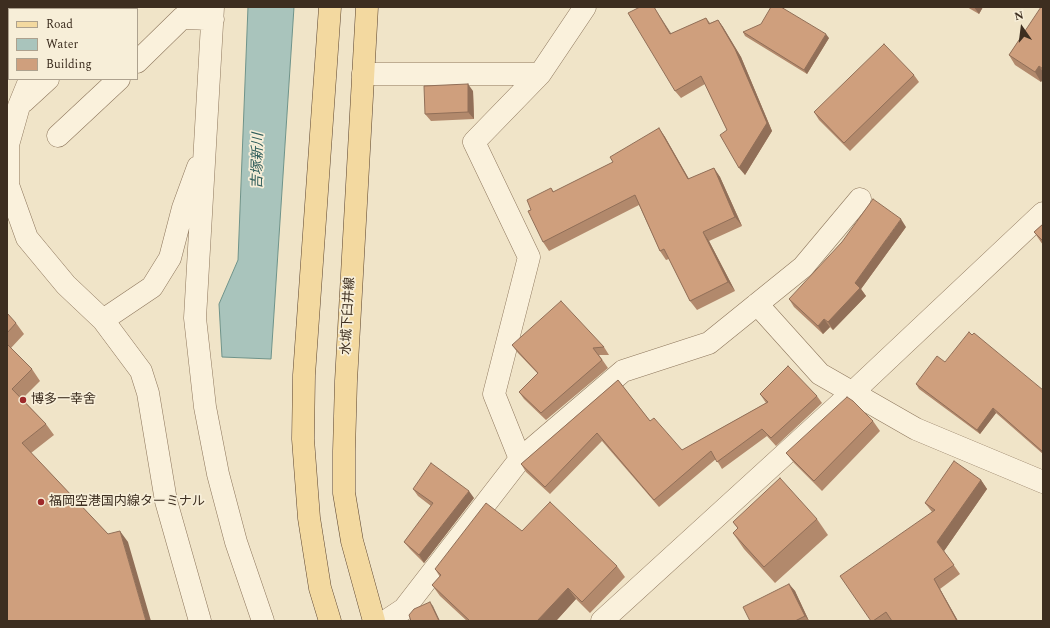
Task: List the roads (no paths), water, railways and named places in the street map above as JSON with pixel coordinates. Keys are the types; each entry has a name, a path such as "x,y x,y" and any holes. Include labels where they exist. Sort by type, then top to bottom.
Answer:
{"main road":[{"path":"330,7 304,375 303,439 309,518 320,588 330,621"},
{"name":"水城下臼井線","path":"367,7 346,381 344,493 352,541 374,621"}],"street":[{"path":"520,459 494,394 529,257 474,142 540,74 585,7"},
{"path":"138,61 182,18 213,13 195,318 205,407 218,474 236,542 263,621"},
{"path":"363,74 540,74"},
{"path":"30,80 19,106 8,145 8,185 26,238 66,285 103,320 141,371 148,393 166,501 200,621"},
{"path":"19,106 47,80"},
{"path":"58,136 118,80"},
{"path":"103,320 152,287 170,258 183,208 206,143"},
{"path":"386,621 404,609 520,459 623,370 709,343 803,267 860,199"},
{"path":"602,621 853,392 1043,213"},
{"path":"757,304 820,374 916,429 1043,482"}],"water":[{"name":"吉塚新川","path":"248,7 294,7 271,359 222,357 219,304 238,260"}],"place":[{"name":"博多一幸舍","path":"23,400"},
{"name":"福岡空港国内線ターミナル","path":"41,502"}]}
